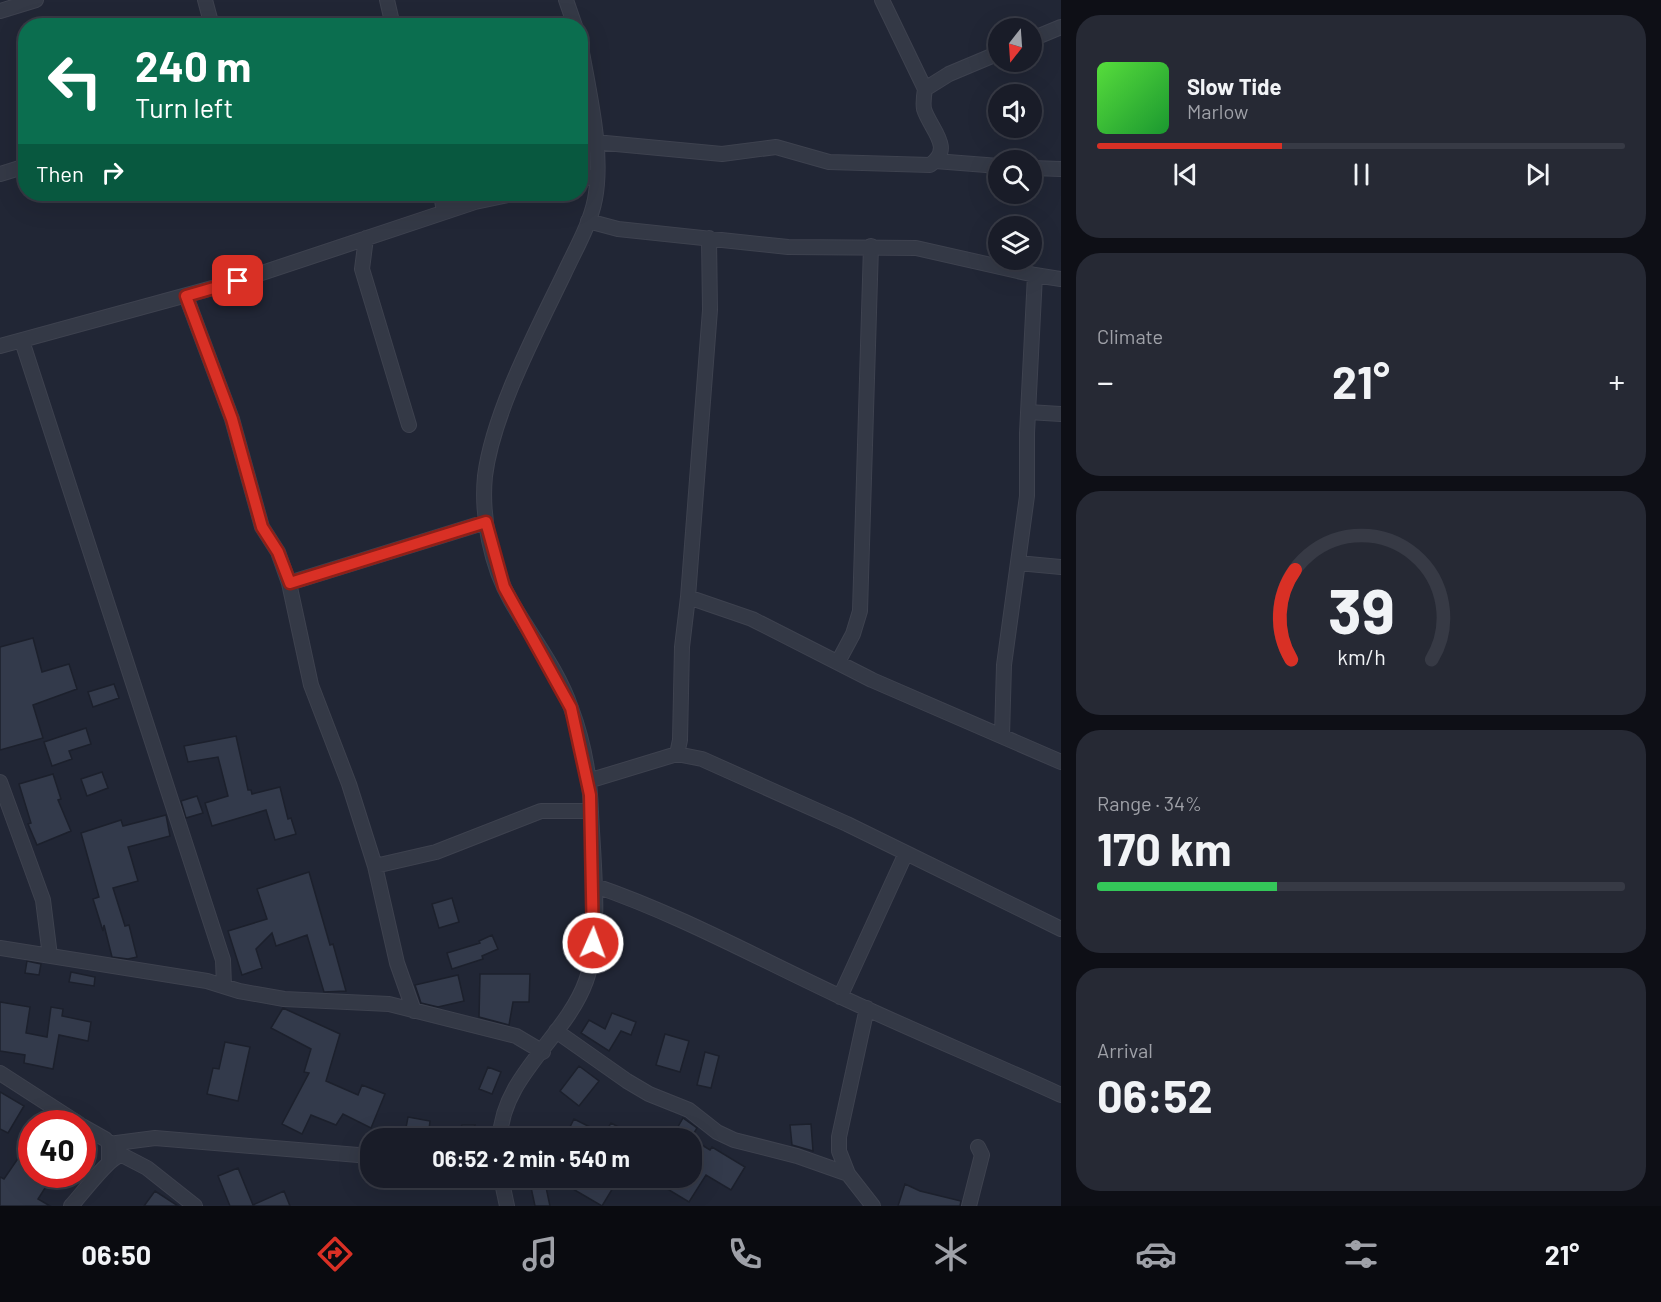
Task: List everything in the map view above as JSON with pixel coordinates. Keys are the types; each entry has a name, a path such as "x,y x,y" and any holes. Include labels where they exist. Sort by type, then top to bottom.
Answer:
{"street":[{"path":"0,11 36,0"},
{"path":"205,0 210,18"},
{"path":"387,0 391,18"},
{"path":"566,0 572,18"},
{"path":"882,0 925,89 924,109 940,137 942,146 935,161"},
{"path":"1042,35 1061,27"},
{"path":"925,89 949,74 988,58"},
{"path":"501,1128 508,1102 577,1000 587,980 594,925 588,782 571,708 504,587 486,522 485,476 490,449 520,368 588,221 595,199 597,176 595,142 588,95"},
{"path":"595,142 722,154 776,147 829,162 922,166 935,161 988,165"},
{"path":"0,174 18,168"},
{"path":"1042,168 1061,169"},
{"path":"588,178 597,176"},
{"path":"442,201 444,212"},
{"path":"0,346 186,296 444,212 486,201"},
{"path":"588,221 618,229 788,247 916,248 1061,279"},
{"path":"366,238 362,269 409,425"},
{"path":"677,754 680,740 682,646 688,597 710,310 709,238"},
{"path":"838,662 853,634 860,611 871,246"},
{"path":"1002,736 1005,712 1004,666 1026,496 1035,275"},
{"path":"186,296 232,419 262,527 278,552 290,583 311,686 350,784 375,866 397,963 414,1011"},
{"path":"21,340 223,960 224,986"},
{"path":"1028,412 1061,414"},
{"path":"290,583 486,522"},
{"path":"1018,563 1061,567"},
{"path":"688,597 752,620 872,680 1061,762"},
{"path":"588,782 677,754 702,759 906,853 1061,929"},
{"path":"0,782 43,900 50,956"},
{"path":"375,866 436,852 541,811 591,811"},
{"path":"840,997 906,853"},
{"path":"593,885 673,915 840,997 1061,1095"},
{"path":"0,948 207,981 284,999 370,1001 516,1036 543,1052"},
{"path":"867,1008 839,1137 839,1151 848,1174 873,1206"},
{"path":"556,1031 627,1081 649,1094 689,1110 717,1132 734,1140 797,1156 848,1174"},
{"path":"0,1073 58,1110"},
{"path":"96,1135 109,1144 116,1158 147,1168 195,1206"},
{"path":"109,1144 155,1138 360,1154"},
{"path":"969,1206 982,1155 978,1147"},
{"path":"70,1206 116,1158"},
{"path":"503,1188 507,1206"}],"building":[{"path":"33,638 42,672 69,664 77,689 33,705 43,738 0,750 0,647"},
{"path":"114,684 119,698 93,707 88,692"},
{"path":"86,728 91,744 69,751 72,759 52,766 44,742"},
{"path":"236,736 248,790 251,790 252,794 280,787 288,819 291,818 296,834 275,840 266,810 212,826 205,803 228,796 218,757 188,762 184,746"},
{"path":"102,772 108,788 87,796 81,779"},
{"path":"53,774 61,799 58,800 71,831 37,845 28,824 31,823 19,784"},
{"path":"197,796 203,813 186,818 181,801"},
{"path":"166,815 170,836 128,847 138,881 113,888 125,926 129,925 137,957 128,959 112,957 104,925 103,931 93,899 99,897 81,833 121,820 123,826"},
{"path":"309,872 346,991 324,992 307,935 276,946 272,933 256,949 262,968 242,975 228,931 267,919 257,889"},
{"path":"452,898 459,922 439,928 432,904"},
{"path":"492,935 498,949 482,956 483,959 452,969 447,953 480,943 479,941"},
{"path":"27,961 41,964 39,975 25,973"},
{"path":"71,972 95,977 94,986 69,982"},
{"path":"480,974 530,974 529,1002 513,1002 509,1025 479,1017"},
{"path":"458,975 464,1001 438,1007 421,1003 415,985"},
{"path":"0,1002 30,1007 26,1033 47,1037 51,1007 63,1009 62,1016 91,1022 88,1041 59,1035 53,1069 24,1063 25,1055 0,1051"},
{"path":"283,1008 340,1034 326,1081 358,1095 362,1085 385,1094 371,1128 343,1114 336,1125 311,1115 302,1134 282,1124 309,1073 304,1072 311,1049 271,1028"},
{"path":"612,1013 636,1022 631,1035 621,1031 609,1051 581,1033 589,1020 605,1029"},
{"path":"665,1034 689,1041 680,1072 656,1065"},
{"path":"225,1042 250,1047 238,1101 207,1094 213,1068 219,1069"},
{"path":"705,1052 719,1056 711,1088 697,1085"},
{"path":"579,1066 599,1081 579,1106 560,1091"},
{"path":"488,1067 501,1072 492,1094 479,1089"},
{"path":"0,1092 24,1106 22,1110 18,1110 18,1116 8,1133 0,1129"},
{"path":"408,1117 430,1121 429,1128 406,1128"},
{"path":"683,1118 697,1128 677,1128"},
{"path":"574,1119 592,1128 570,1128"},
{"path":"611,1123 620,1128 608,1128"},
{"path":"811,1124 813,1151 792,1145 790,1125"},
{"path":"462,1125 475,1125 474,1128 461,1128"},
{"path":"702,1145 710,1150 712,1147 745,1167 731,1190 706,1175 702,1181"},
{"path":"18,1158 18,1188 45,1188 38,1199 50,1206 0,1206 0,1177 4,1179"},
{"path":"238,1168 253,1205 284,1191 290,1206 230,1206 218,1176"},
{"path":"905,1184 920,1191 961,1201 960,1206 898,1206"},
{"path":"531,1188 546,1188 550,1206 535,1206"},
{"path":"571,1188 613,1188 602,1206"},
{"path":"666,1188 698,1188 689,1202"},
{"path":"155,1191 178,1206 144,1206"}],"route":[{"path":"238,281 186,296 232,419 262,527 268,540 278,552 290,583 486,522 504,587 556,676 571,708 584,758 591,811 593,943"}]}
